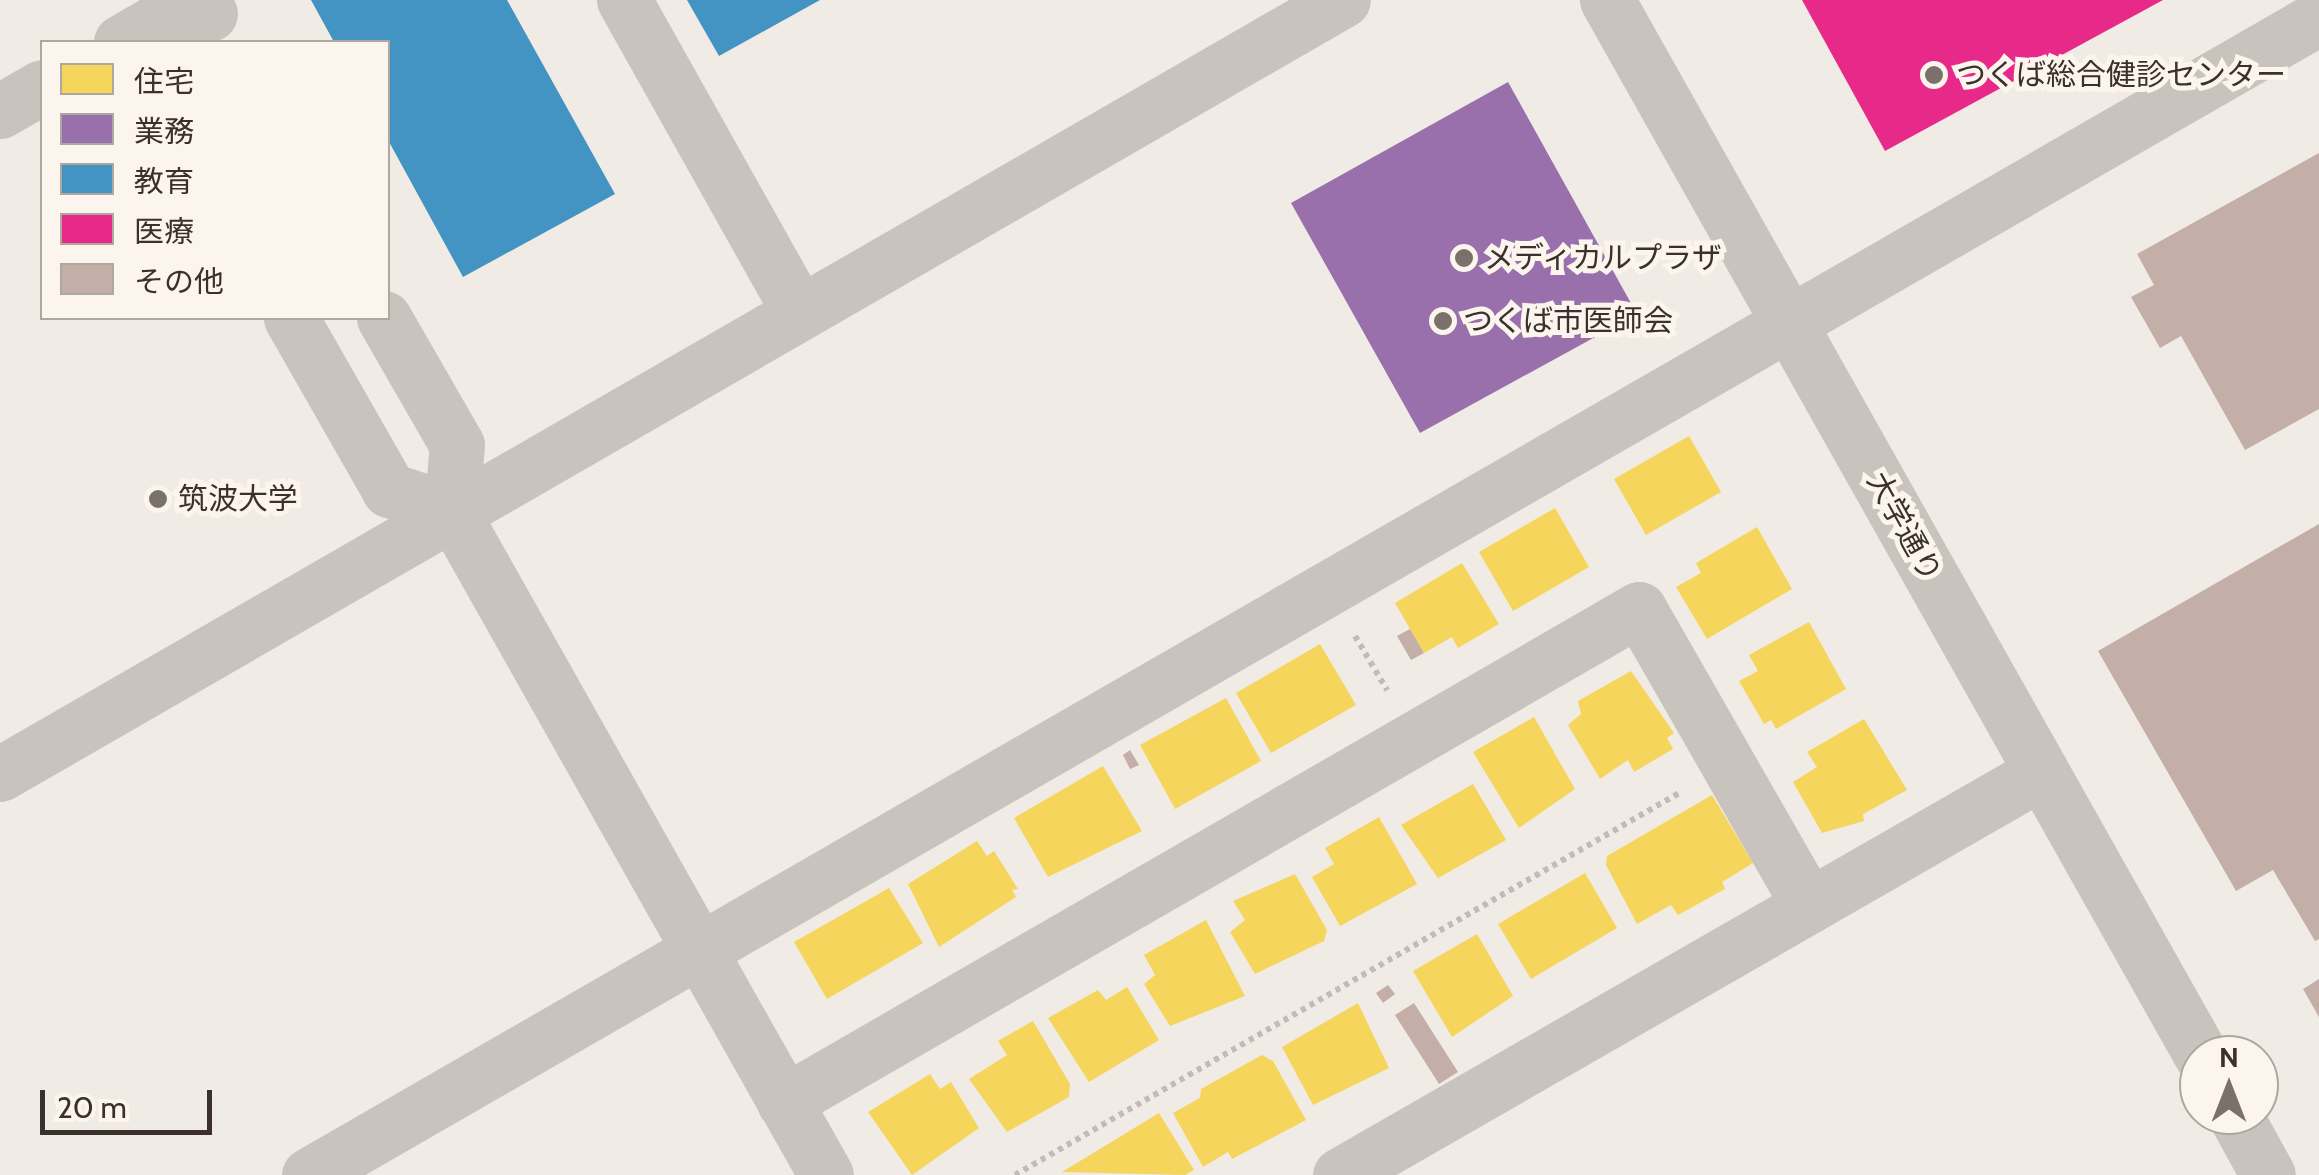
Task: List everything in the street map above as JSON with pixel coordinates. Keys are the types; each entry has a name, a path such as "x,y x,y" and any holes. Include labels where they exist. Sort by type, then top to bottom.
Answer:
{"street":[{"path":"624,0 799,312"},
{"path":"0,774 451,510 1344,0"},
{"name":"大学通り","path":"1607,0 2190,1035"},
{"path":"123,31 172,13 211,20"},
{"path":"309,1175 2319,18"},
{"path":"0,111 40,88"},
{"path":"0,152 40,129"},
{"path":"292,320 390,490 451,510"},
{"path":"385,320 457,444 451,510 826,1175"},
{"path":"784,1102 1638,609 1809,906"},
{"path":"1340,1175 2042,772"},
{"path":"2245,1135 2268,1175"}],"path":[{"path":"1327,587 1415,738"},
{"path":"1014,1175 1728,765"}],"building: 住宅":[{"path":"1689,436 1721,492 1646,535 1614,479"},
{"path":"1555,508 1589,567 1513,611 1479,552"},
{"path":"1757,527 1792,589 1707,639 1676,587 1701,573 1696,563"},
{"path":"1462,563 1499,624 1458,648 1452,637 1424,653 1395,603"},
{"path":"1809,622 1846,689 1776,729 1771,720 1764,724 1739,681 1758,671 1749,655"},
{"path":"1320,644 1356,705 1271,753 1236,693"},
{"path":"1631,671 1674,733 1667,738 1673,749 1634,772 1628,760 1600,779 1568,725 1581,714 1578,701"},
{"path":"1226,698 1261,761 1175,809 1140,745"},
{"path":"1534,717 1575,789 1519,828 1473,752"},
{"path":"1864,719 1907,790 1863,814 1864,821 1822,833 1793,782 1817,767 1807,752"},
{"path":"1103,766 1142,831 1048,877 1014,818"},
{"path":"1473,784 1506,840 1438,878 1401,825"},
{"path":"1712,795 1753,863 1722,882 1725,889 1678,915 1671,905 1637,924 1606,865 1607,856"},
{"path":"1379,817 1417,884 1340,926 1312,877 1334,864 1325,848"},
{"path":"977,841 987,856 994,851 1018,889 1012,890 1016,897 939,947 908,884"},
{"path":"1585,873 1617,928 1531,979 1498,924"},
{"path":"1295,874 1327,930 1324,941 1255,974 1230,932 1245,920 1233,901"},
{"path":"889,888 923,943 827,999 794,942"},
{"path":"1206,920 1245,996 1170,1026 1144,984 1155,975 1144,955"},
{"path":"1477,934 1513,996 1452,1037 1413,971"},
{"path":"1127,987 1159,1040 1089,1082 1048,1018 1098,990 1106,1000"},
{"path":"1358,1003 1389,1068 1313,1105 1282,1047"},
{"path":"1033,1021 1070,1084 1069,1097 1007,1132 969,1079 1007,1055 998,1041"},
{"path":"1262,1055 1273,1061 1306,1120 1232,1159 1228,1152 1203,1167 1173,1113 1200,1098 1201,1089"},
{"path":"930,1074 940,1089 951,1082 979,1128 912,1175 868,1112"},
{"path":"1159,1113 1194,1170 1185,1175 1062,1172"}],"building: 業務":[{"name":"メディカルプラザ","path":"1508,82 1637,314 1420,433 1291,203"}],"building: 教育":[{"path":"311,0 507,0 615,194 463,277 390,144 390,40 333,40"},
{"path":"687,0 820,0 719,56"}],"building: 医療":[{"name":"つくば総合健診センター","path":"1802,0 2163,0 1885,151"}],"building: その他":[{"path":"2319,153 2319,409 2245,450 2181,336 2160,348 2131,297 2154,285 2137,254"},
{"path":"2319,524 2319,939 2315,941 2273,870 2236,891 2098,651"},
{"path":"1410,629 1424,653 1411,660 1397,636"},
{"path":"1130,750 1139,765 1130,769 1123,755"},
{"path":"2319,979 2319,1017 2303,989"},
{"path":"1388,985 1395,994 1383,1003 1376,993"},
{"path":"1414,1003 1458,1072 1439,1084 1395,1015"}],"place":[{"name":"つくば総合健診センター","path":"1934,75"},
{"name":"メディカルプラザ","path":"1464,258"},
{"name":"つくば市医師会","path":"1443,321"},
{"name":"筑波大学","path":"158,499"}]}
